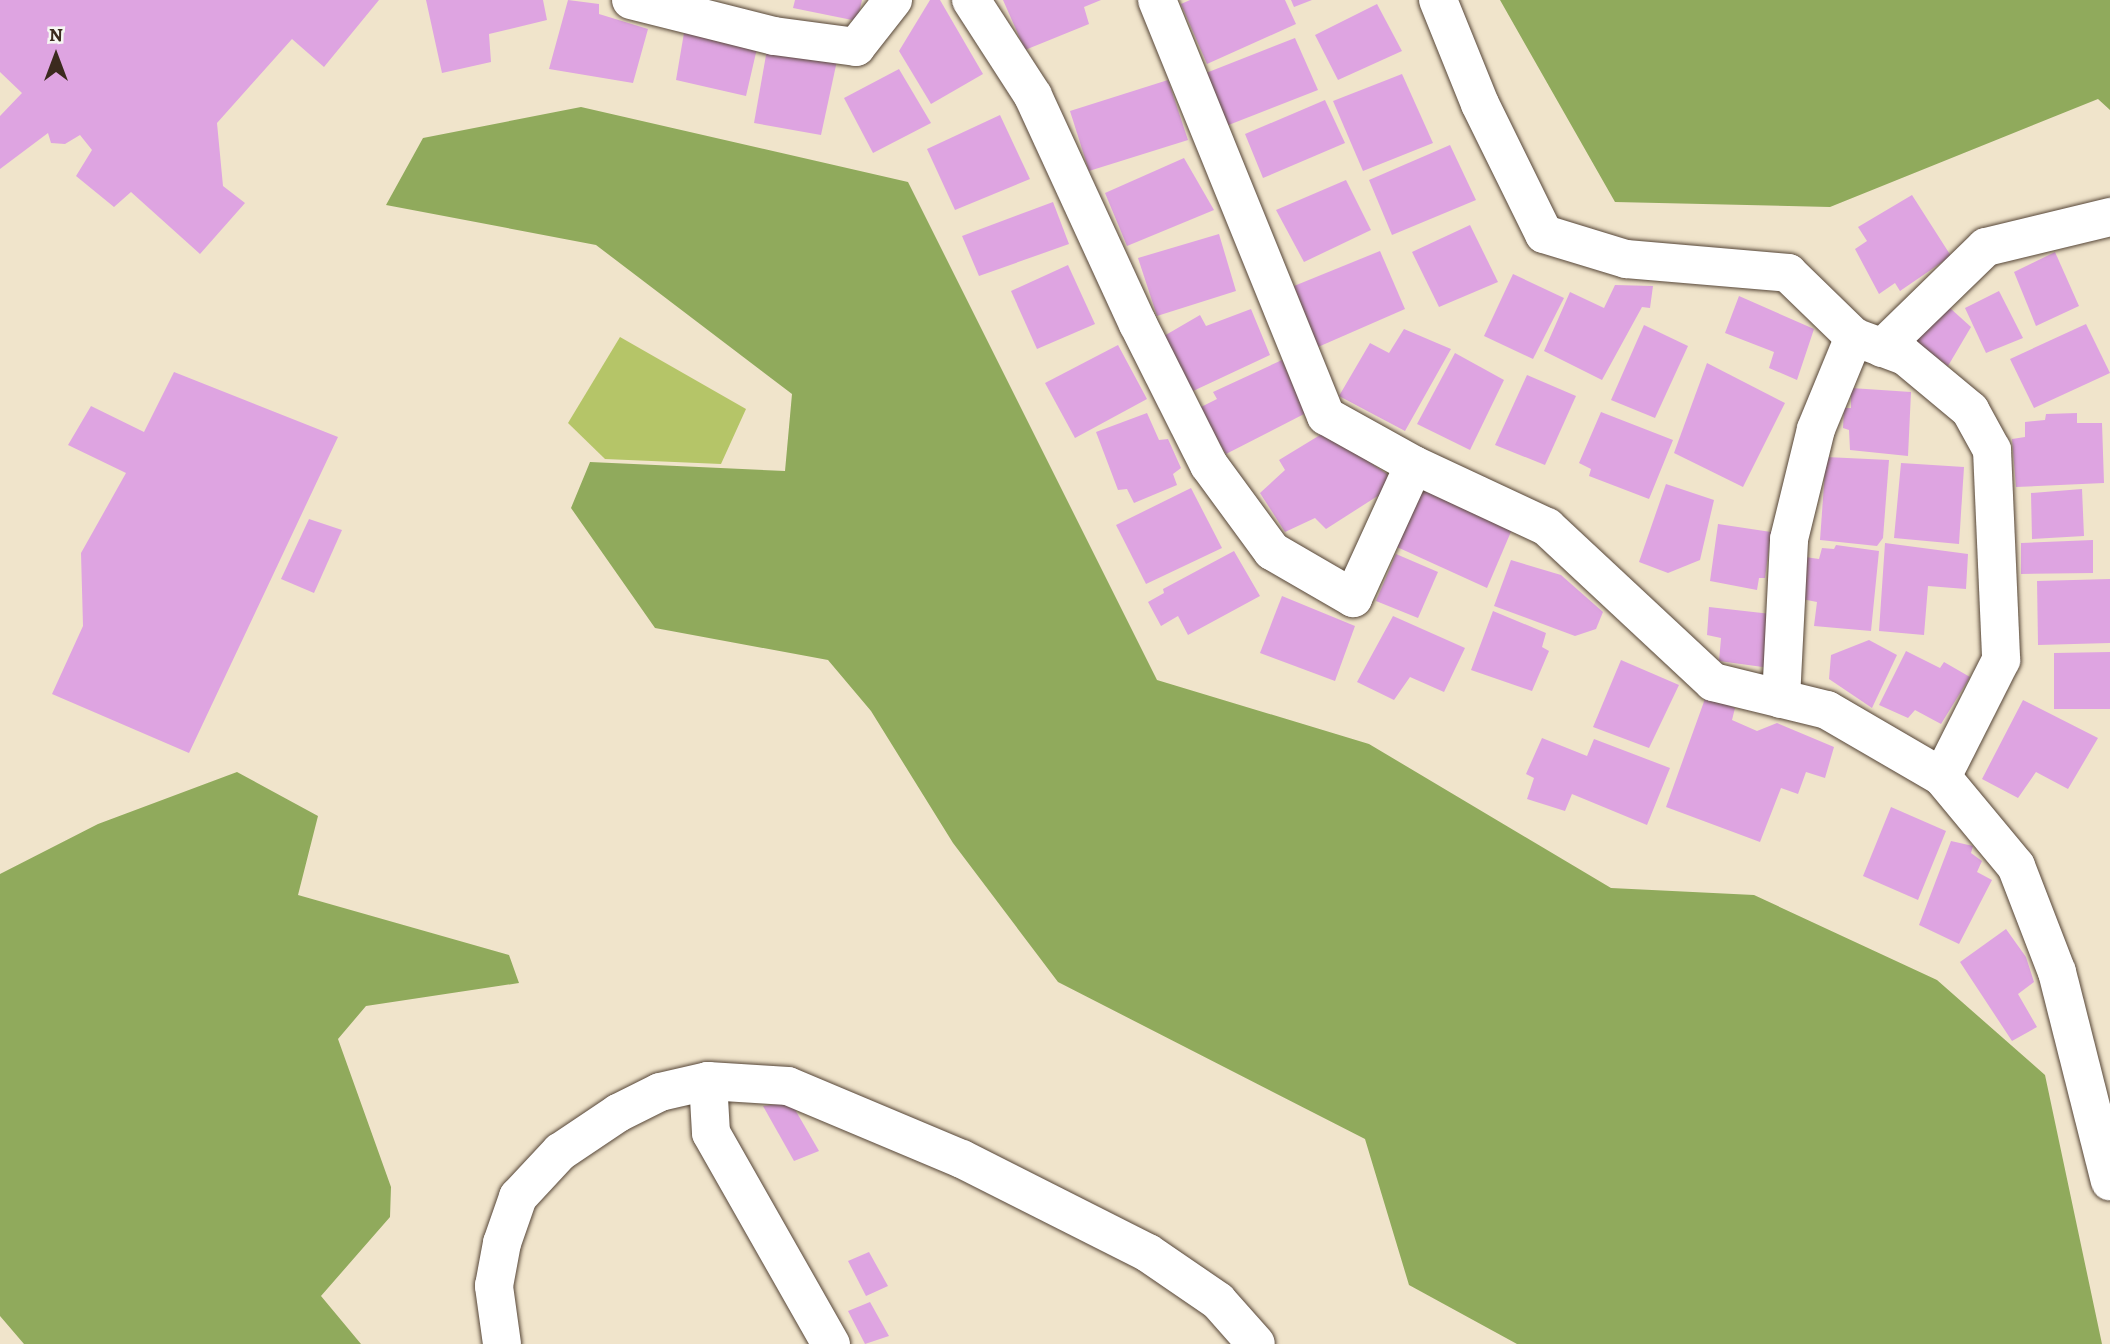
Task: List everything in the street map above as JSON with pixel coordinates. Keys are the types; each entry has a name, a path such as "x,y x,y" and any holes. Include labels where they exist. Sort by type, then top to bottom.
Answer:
{"street":[{"path":"631,0 774,36 856,47 894,0"},
{"path":"971,0 1033,96 1138,324 1209,464 1272,551 1353,598 1414,464"},
{"path":"1157,0 1326,416 1414,464 1547,527 1713,682 1827,710 1942,776 2016,866 2057,972 2110,1181"},
{"path":"1438,0 1480,104 1544,234 1626,259 1788,273 1868,342 1905,356 1970,410 1992,450 2001,660 1942,776"},
{"path":"1781,699 1789,539 1816,429 1868,342 1986,247 2110,217"},
{"path":"708,1081 711,1133 831,1344"},
{"path":"502,1344 494,1286 502,1243 518,1198 560,1152 618,1113 660,1092 708,1081 788,1086 962,1159 1148,1253 1218,1301 1256,1344"}],"green space":[{"path":"1500,0 2110,0 2110,110 2098,99 1830,207 1615,202"},
{"path":"581,107 908,182 1157,680 1369,744 1611,888 1754,895 1937,980 2045,1075 2102,1344 1517,1344 1409,1285 1365,1139 1058,982 953,843 871,711 828,660 655,628 571,508 590,462 785,471 792,394 596,245 386,205 423,138"},
{"path":"620,337 746,409 721,464 605,459 568,423"},
{"path":"237,772 318,816 298,895 509,955 519,983 366,1006 338,1039 391,1187 390,1217 321,1296 361,1344 24,1344 0,1316 0,874 98,824"}],"building":[{"path":"0,0 379,0 324,67 292,39 217,123 223,186 245,203 200,254 131,192 114,207 76,176 92,150 80,135 65,144 51,143 48,133 0,169 0,116 22,93 0,72"},
{"path":"426,0 543,0 547,20 489,34 491,62 442,73"},
{"path":"568,0 599,4 599,14 648,29 633,83 549,69"},
{"path":"795,0 862,0 857,21 793,8"},
{"path":"930,0 940,0 983,74 931,104 899,51"},
{"path":"1003,0 1101,0 1084,7 1089,24 1025,50"},
{"path":"1190,0 1285,0 1296,24 1207,64 1181,4"},
{"path":"1291,0 1312,0 1294,7"},
{"path":"1377,4 1402,51 1338,80 1315,35"},
{"path":"685,27 758,44 746,96 676,80"},
{"path":"1295,38 1318,90 1226,126 1206,73"},
{"path":"768,44 838,56 821,135 754,123"},
{"path":"899,69 931,123 873,153 844,98"},
{"path":"1402,74 1433,143 1363,171 1333,101"},
{"path":"1168,80 1188,140 1089,171 1070,111"},
{"path":"1325,100 1345,143 1263,178 1245,134"},
{"path":"1000,115 1030,179 955,210 927,149"},
{"path":"1450,145 1476,200 1392,235 1369,180"},
{"path":"1184,158 1214,210 1127,246 1105,193"},
{"path":"1346,180 1371,230 1304,262 1276,210"},
{"path":"1912,195 1951,256 1900,291 1895,283 1879,294 1855,249 1867,241 1858,227"},
{"path":"1053,202 1069,244 979,276 962,236"},
{"path":"1470,225 1498,282 1439,307 1412,252"},
{"path":"1219,234 1236,291 1157,316 1138,258"},
{"path":"1380,251 1405,309 1318,347 1294,286"},
{"path":"2055,252 2079,306 2036,326 2014,272"},
{"path":"1068,265 1095,324 1037,349 1011,291"},
{"path":"1513,274 1564,298 1533,359 1484,336"},
{"path":"1615,285 1653,286 1650,308 1642,307 1602,380 1544,351 1570,292 1604,308"},
{"path":"1999,291 2023,338 1986,353 1965,308"},
{"path":"1739,296 1814,329 1797,380 1769,368 1774,352 1725,333"},
{"path":"1940,299 1971,327 1948,366 1912,339"},
{"path":"1251,309 1270,355 1191,392 1164,336 1200,315 1206,326"},
{"path":"2086,324 2110,373 2034,408 2010,359"},
{"path":"1644,325 1688,346 1655,418 1611,400"},
{"path":"1404,329 1451,349 1405,431 1339,396 1370,343 1389,353"},
{"path":"1118,345 1147,399 1075,438 1045,383"},
{"path":"1455,353 1504,380 1470,450 1417,424"},
{"path":"1282,360 1306,413 1226,454 1199,408 1217,399 1213,392"},
{"path":"1707,363 1785,403 1743,487 1674,453"},
{"path":"174,372 338,437 189,753 52,694 83,626 81,553 126,473 68,445 91,406 144,432"},
{"path":"1527,375 1576,396 1545,465 1495,445"},
{"path":"1851,388 1911,392 1908,456 1850,450 1849,430 1843,428 1844,408 1851,408"},
{"path":"1601,412 1673,440 1649,499 1589,476 1591,469 1579,463"},
{"path":"1147,413 1159,440 1168,439 1181,468 1173,474 1177,485 1134,503 1127,489 1118,490 1096,432"},
{"path":"2077,413 2077,423 2102,423 2104,483 2016,487 2012,439 2025,437 2025,422 2045,420 2046,414"},
{"path":"1325,432 1387,474 1391,492 1376,497 1326,529 1315,518 1285,532 1260,493 1285,470 1279,460"},
{"path":"1826,457 1889,460 1883,538 1877,546 1820,540"},
{"path":"1901,463 1964,467 1959,544 1894,538"},
{"path":"1666,484 1714,500 1700,560 1668,573 1639,562"},
{"path":"1191,488 1222,548 1146,584 1116,525"},
{"path":"1422,488 1513,527 1487,588 1397,547"},
{"path":"2082,489 2084,536 2032,539 2031,493"},
{"path":"309,519 342,530 314,593 281,579"},
{"path":"1718,524 1771,532 1765,578 1759,578 1757,590 1710,581"},
{"path":"2093,540 2093,573 2021,574 2021,543"},
{"path":"1885,543 1968,554 1966,589 1928,586 1924,635 1879,631"},
{"path":"1836,545 1879,551 1871,631 1814,626 1817,602 1797,598 1805,557 1819,559 1822,548 1834,549"},
{"path":"1234,551 1260,596 1188,635 1178,616 1161,626 1148,602 1164,593 1163,589"},
{"path":"1396,554 1438,572 1418,618 1376,601"},
{"path":"1511,560 1561,575 1603,612 1596,629 1575,636 1494,606"},
{"path":"2110,579 2110,643 2038,645 2037,581"},
{"path":"1282,596 1355,626 1335,681 1260,653"},
{"path":"1709,607 1771,614 1770,668 1719,661 1721,638 1707,635"},
{"path":"1493,611 1546,633 1542,647 1549,651 1532,691 1471,670"},
{"path":"1393,616 1465,648 1444,692 1410,677 1394,700 1357,682"},
{"path":"1869,640 1897,655 1872,708 1829,679 1831,655"},
{"path":"1906,651 1940,668 1944,662 1970,677 1941,724 1915,710 1908,718 1879,705"},
{"path":"2110,652 2110,709 2054,709 2054,653"},
{"path":"1621,660 1679,685 1649,748 1593,727"},
{"path":"1706,696 1735,708 1732,720 1757,731 1777,723 1834,747 1825,778 1806,772 1798,794 1781,788 1760,842 1666,807"},
{"path":"2023,700 2098,738 2068,789 2036,772 2018,798 1982,779"},
{"path":"1542,738 1587,756 1594,739 1670,768 1647,825 1572,794 1565,811 1527,799 1534,778 1526,774"},
{"path":"1891,807 1946,831 1918,900 1863,876"},
{"path":"1951,841 1973,846 1971,853 1982,861 1977,872 1992,880 1959,944 1919,925"},
{"path":"2006,929 2026,957 2034,982 2018,994 2037,1027 2012,1041 1960,962"},
{"path":"763,1106 793,1106 819,1151 794,1161"},
{"path":"869,1252 888,1286 866,1296 848,1261"},
{"path":"870,1302 889,1336 865,1344 848,1311"}]}
